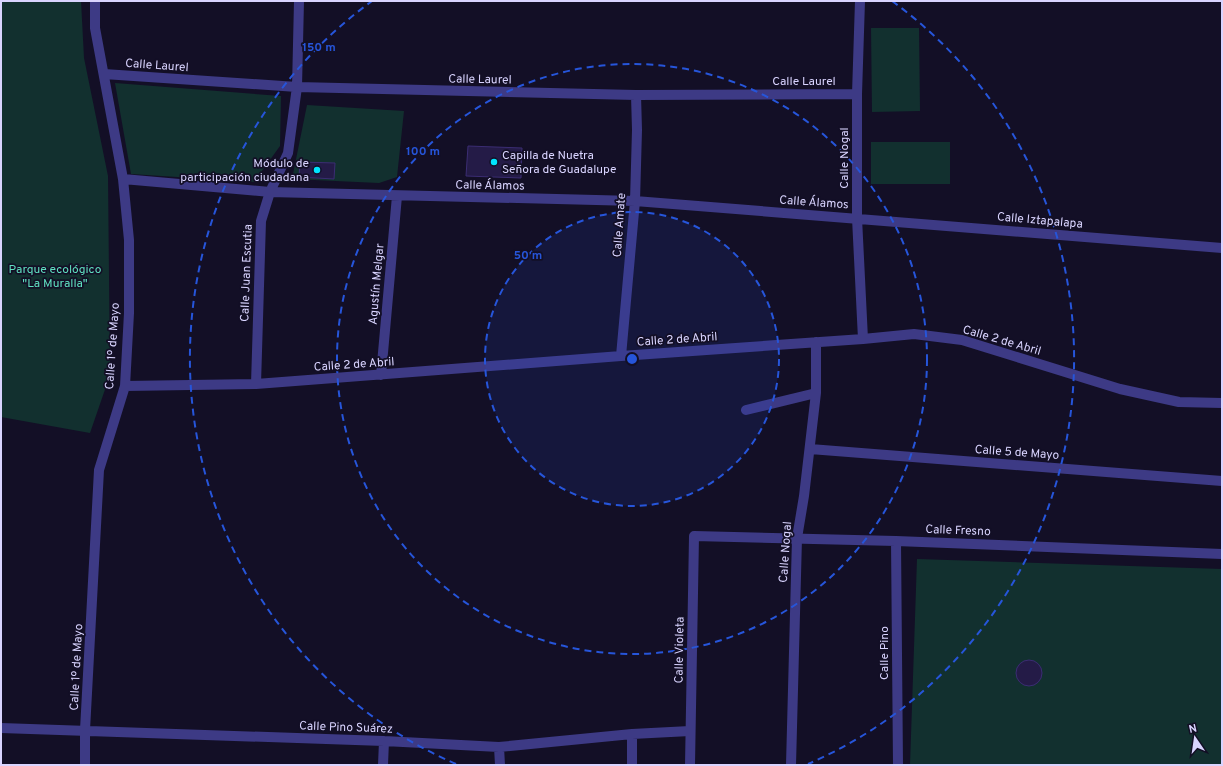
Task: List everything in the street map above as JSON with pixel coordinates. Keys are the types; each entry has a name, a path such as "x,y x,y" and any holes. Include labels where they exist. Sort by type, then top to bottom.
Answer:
{"street":[{"name":"Calle 1º de Mayo","path":"85,765 85,730 99,470 124,386 129,312 129,247 123,179 95,28 95,1"},
{"name":"Calle Juan Escutia","path":"256,384 260,221 270,192 288,153 297,87 299,1"},
{"name":"Calle Nogal","path":"860,1 857,94 857,218 863,339"},
{"name":"Calle Laurel","path":"104,74 297,87 636,95 857,94"},
{"name":"Calle Amate","path":"621,356 635,201 636,95"},
{"name":"Calle Álamos","path":"123,179 270,192 635,201 857,218"},
{"name":"Agustín Melgar","path":"380,375 397,196"},
{"name":"Calle Iztapalapa","path":"857,218 1222,248"},
{"name":"Calle 2 de Abril","path":"124,386 256,384 914,334 962,340 1120,389 1179,402 1222,403"},
{"name":"Calle Nogal","path":"791,765 797,538 804,496 816,393 816,342"},
{"path":"746,410 816,393"},
{"name":"Calle 5 de Mayo","path":"810,450 1222,481"},
{"name":"Calle Fresno","path":"694,536 896,541 1222,554"},
{"name":"Calle Violeta","path":"690,765 694,536"},
{"name":"Calle Pino","path":"896,541 898,765"},
{"name":"Calle Pino Suárez","path":"1,728 384,741 499,747 632,734 690,731"},
{"path":"632,734 632,765"},
{"path":"384,741 384,765"},
{"path":"499,747 500,765"}],"green space":[{"name":"Parque ecológico \"La Muralla\"","path":"1,1 81,1 84,58 108,176 110,375 90,433 1,417"},
{"path":"871,28 919,28 920,111 872,112"},
{"path":"115,83 281,96 280,146 254,182 131,174"},
{"path":"307,105 404,111 397,177 379,183 292,179"},
{"path":"871,142 950,142 950,184 871,184"},
{"path":"917,559 1222,569 1222,765 910,765"}],"building":[{"name":"Capilla de Nuetra Señora de Guadalupe","path":"468,146 522,148 521,178 466,176"},
{"name":"Módulo de participación ciudadana","path":"300,162 335,163 334,179 299,177"},
{"path":"1029,660 1038,664 1042,673 1038,682 1029,686 1020,682 1016,673 1020,664"}],"place":[{"name":"Capilla de Nuetra Señora de Guadalupe","path":"494,162"},
{"name":"Módulo de participación ciudadana","path":"317,170"}]}
